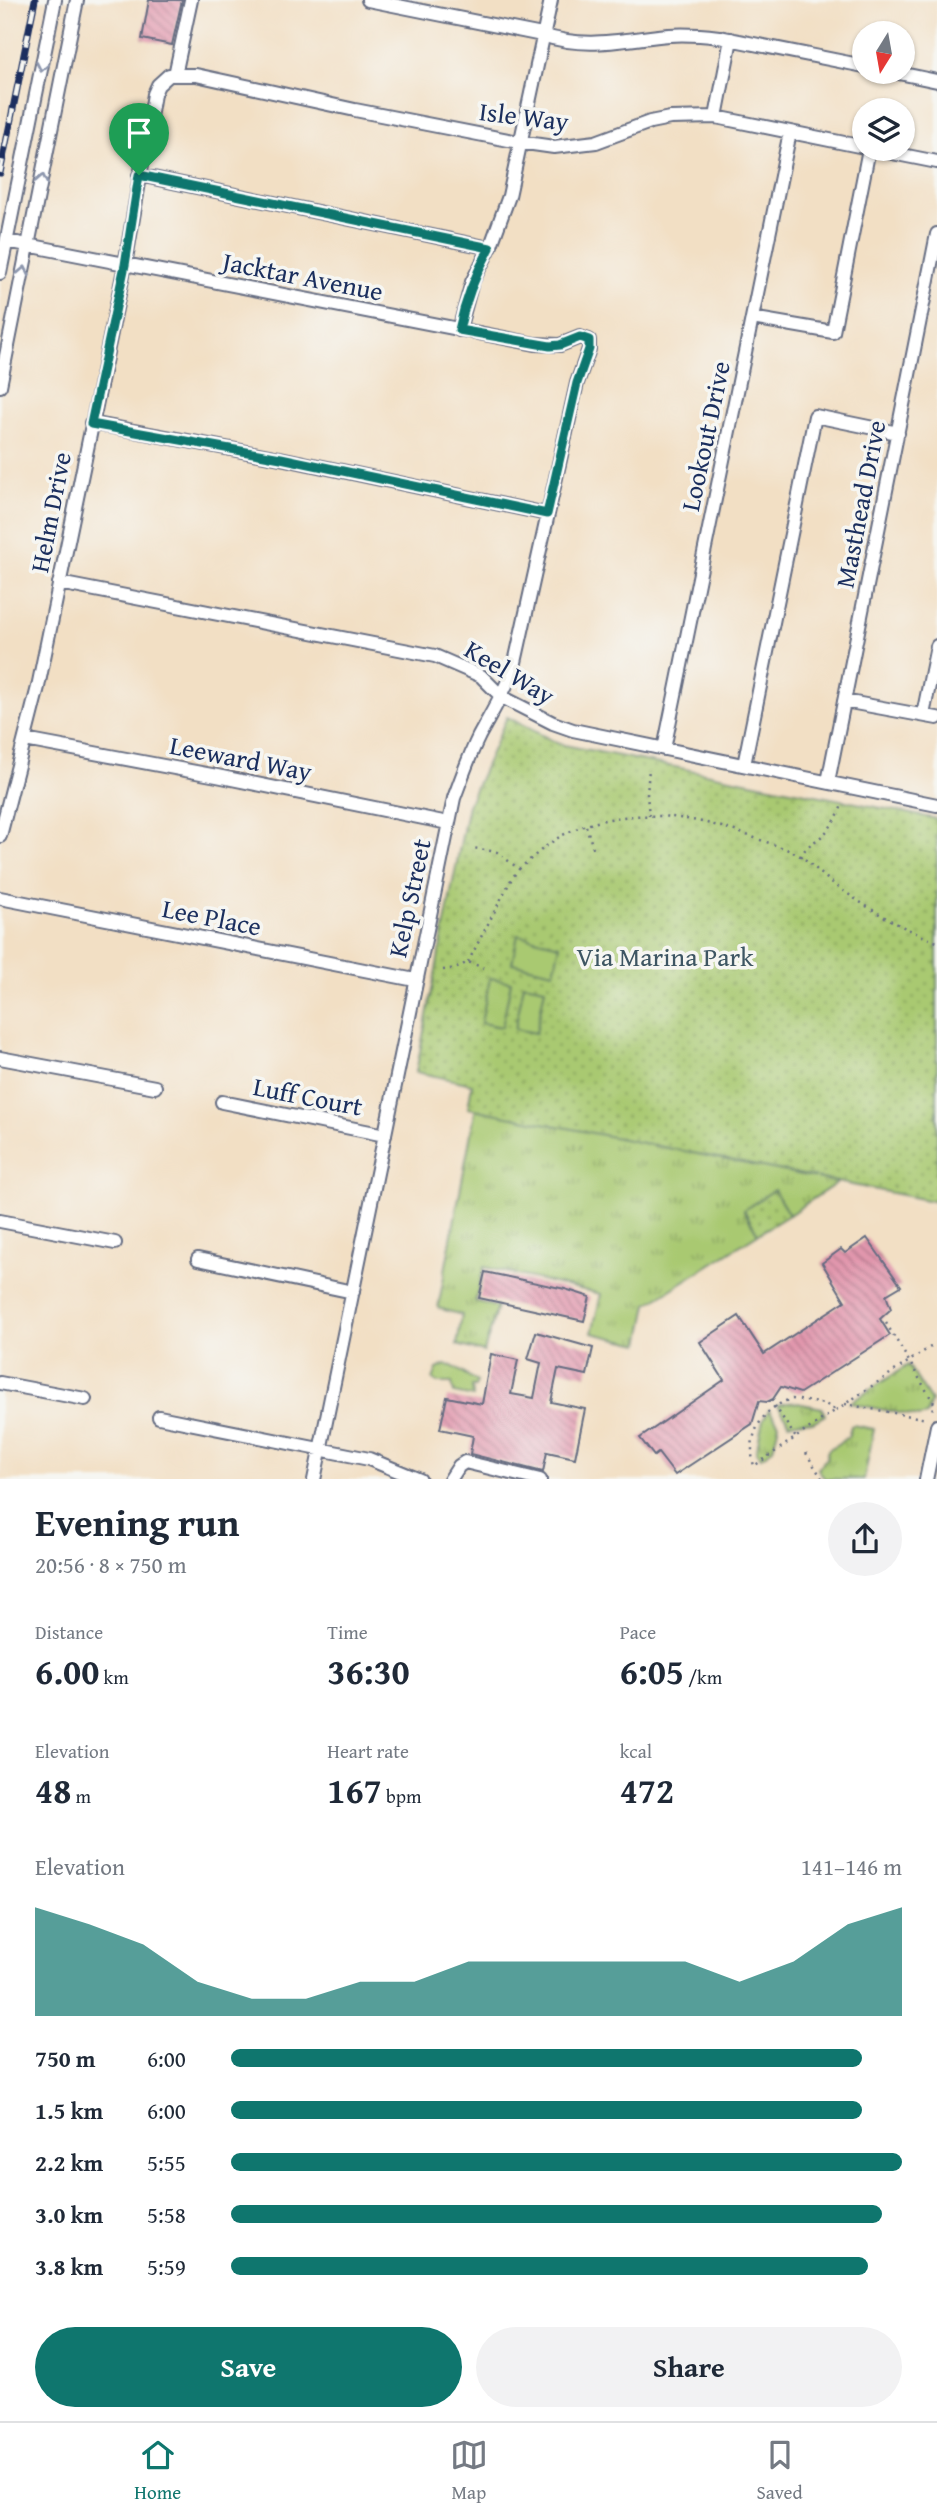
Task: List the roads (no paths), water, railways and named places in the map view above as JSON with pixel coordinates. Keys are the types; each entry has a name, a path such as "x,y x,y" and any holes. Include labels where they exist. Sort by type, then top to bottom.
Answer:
{"street":[{"path":"0,273 55,0"},
{"path":"0,386 77,0"},
{"path":"175,75 191,0"},
{"path":"368,0 561,41 594,43 681,35 731,39 852,64"},
{"path":"459,330 472,282 490,248 509,196 551,0"},
{"path":"716,117 731,39"},
{"name":"Helm Drive","path":"0,836 38,687 125,265 154,94 162,80 169,75 175,75"},
{"name":"Isle Way","path":"175,75 196,75 355,110 554,147 596,142 650,122 670,118 716,117 852,145"},
{"path":"915,76 937,80"},
{"name":"Lookout Drive","path":"664,748 790,132"},
{"name":"Isle Way","path":"915,158 937,162"},
{"path":"752,318 834,332 866,161"},
{"path":"139,175 490,248"},
{"name":"Masthead Drive","path":"828,782 937,234"},
{"name":"Jacktar Avenue","path":"6,241 550,346 580,337 589,340"},
{"name":"Kelp Street","path":"314,1479 448,823 465,766 502,697 518,652 547,514 577,383 589,349 589,340"},
{"path":"744,765 815,416 898,433"},
{"path":"91,424 281,458 547,514"},
{"name":"Keel Way","path":"59,583 435,656 481,676 502,697 573,730 937,805"},
{"path":"923,715 937,646"},
{"path":"844,701 937,718"},
{"name":"Leeward Way","path":"25,740 448,823"},
{"name":"Lee Place","path":"0,898 415,980"},
{"path":"0,1058 155,1087"},
{"name":"Luff Court","path":"222,1102 385,1135"},
{"path":"0,1221 116,1244"},
{"path":"198,1259 353,1292"},
{"path":"0,1383 85,1399"},
{"path":"159,1417 321,1447 369,1459 421,1479"},
{"path":"926,1479 937,1426"},
{"path":"450,1479 465,1462 541,1479"}],"railway":[{"path":"0,173 35,0"}],"park label":[{"name":"Via Marina Park","path":"665,956"}]}
